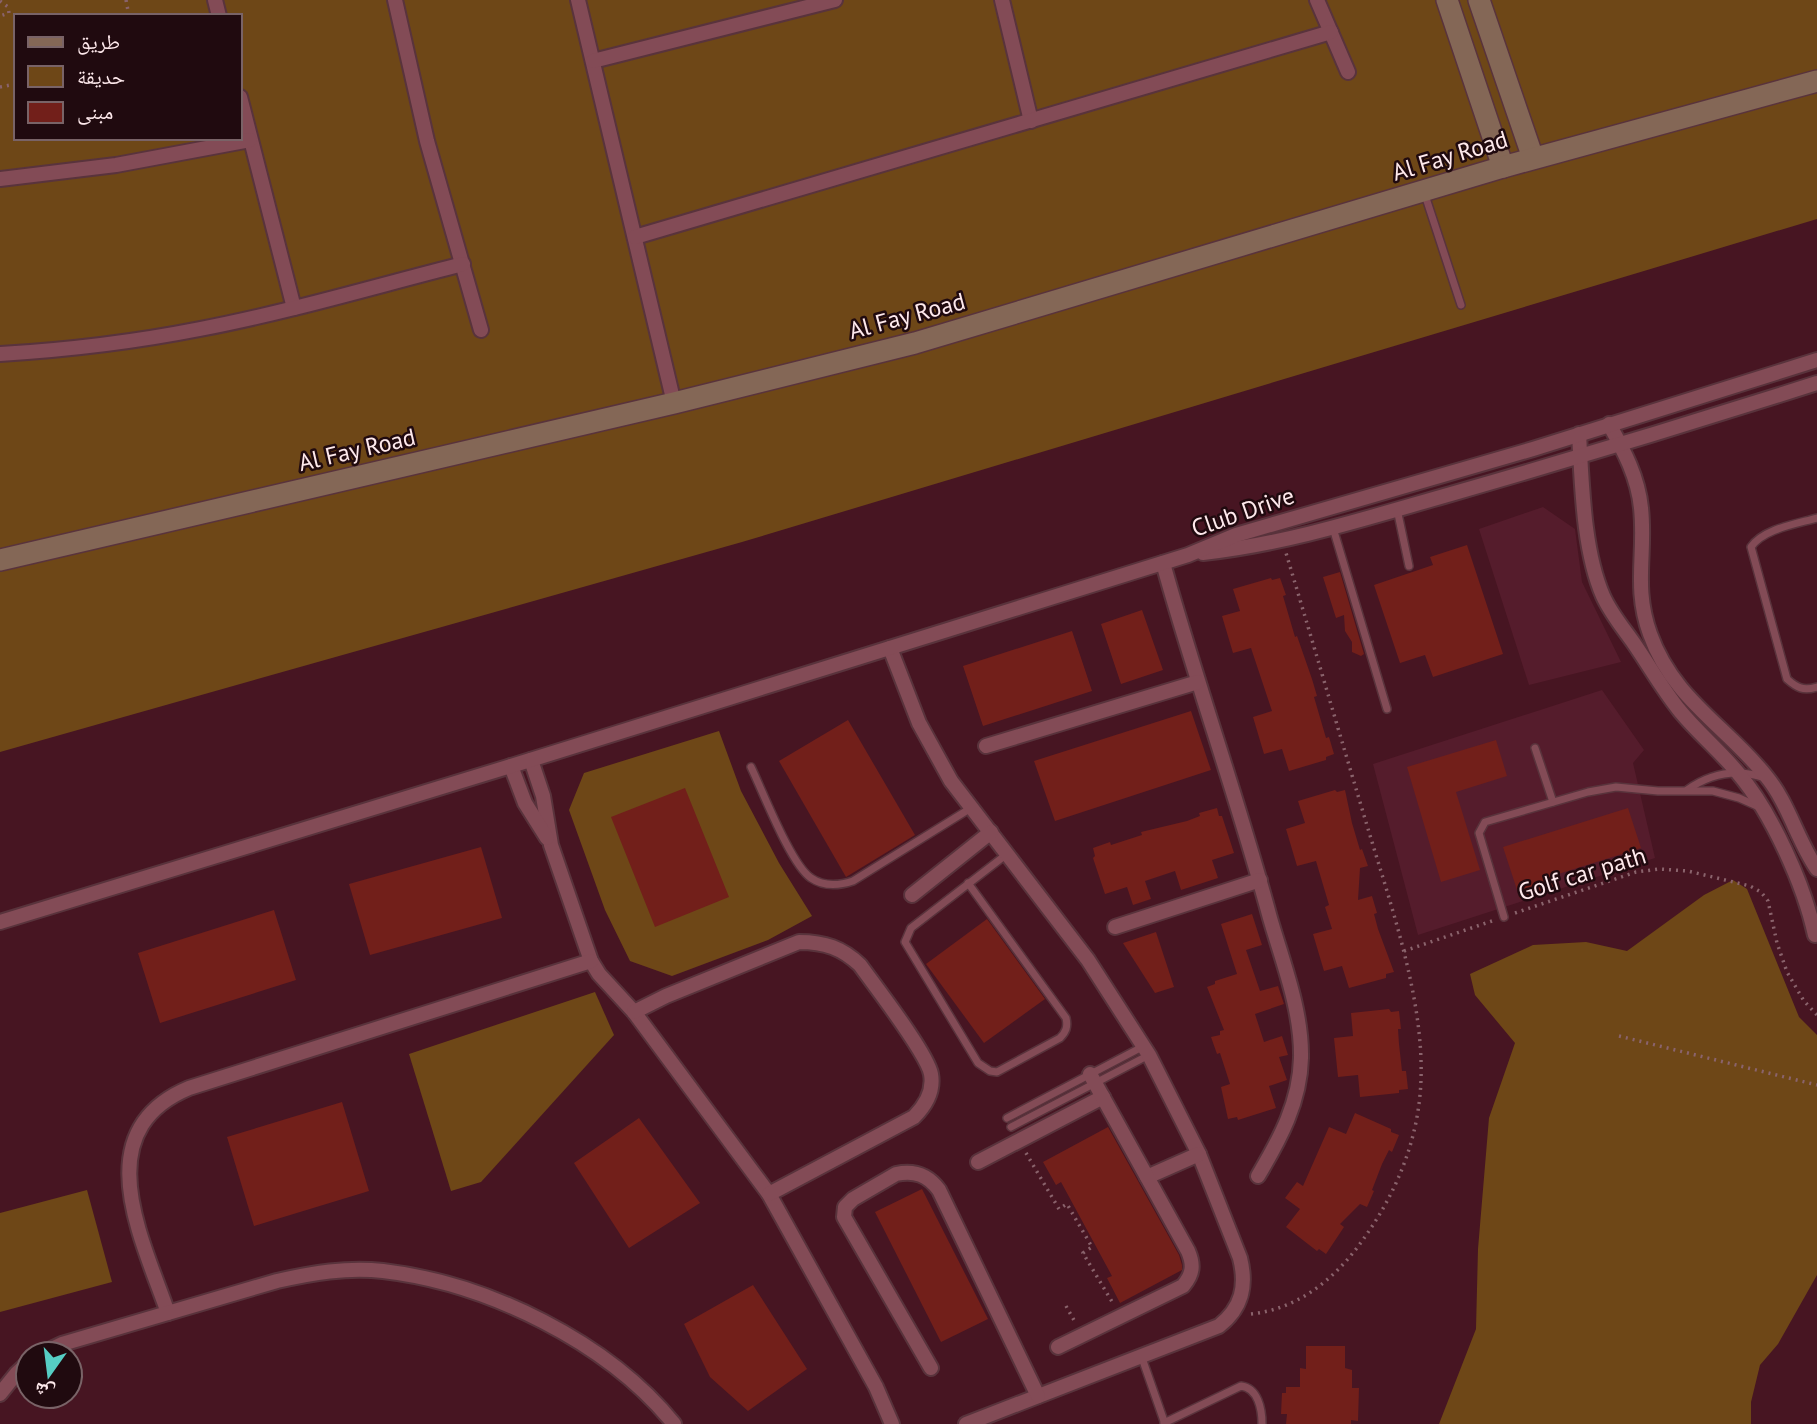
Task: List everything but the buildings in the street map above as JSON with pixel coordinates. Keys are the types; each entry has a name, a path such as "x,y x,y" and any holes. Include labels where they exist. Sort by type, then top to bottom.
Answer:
{"street":[{"path":"395,0 427,141 481,330"},
{"path":"578,0 674,403"},
{"path":"593,61 835,0"},
{"path":"1002,0 1031,121"},
{"path":"1317,0 1348,72"},
{"path":"1447,0 1503,167"},
{"path":"1479,0 1533,158"},
{"path":"635,237 1331,32"},
{"name":"Al Fay Road","path":"0,560 674,403 915,343 1533,158 1817,81"},
{"path":"242,106 294,307"},
{"path":"0,179 116,165 250,140"},
{"path":"0,355 142,339 199,329 463,264"},
{"name":"Club Drive","path":"1188,555 1236,535 1533,449 1817,360"},
{"name":"Club Drive","path":"1188,555 1282,540 1397,509 1817,383"},
{"path":"1609,424 1638,487 1642,527 1639,564 1641,599 1650,635 1658,653 1696,708 1734,741 1769,779 1817,869"},
{"path":"1578,434 1588,541 1593,569 1603,597 1663,689 1696,730 1738,772 1763,810 1806,897 1816,936"},
{"path":"0,922 1188,555"},
{"path":"1163,562 1260,880 1299,1029 1301,1058 1298,1086 1279,1140 1258,1176"},
{"path":"890,648 906,693 934,753 951,781 1088,960 1147,1051 1199,1154 1241,1258 1244,1273 1244,1289 1231,1316 1206,1333 966,1424"},
{"path":"986,746 1198,682"},
{"path":"531,760 543,796 551,845 599,974 634,1012 769,1194 876,1387 892,1424"},
{"path":"512,766 525,803 551,845"},
{"path":"912,895 990,832"},
{"path":"1115,927 1260,880"},
{"path":"634,1012 666,996 799,942 833,946 848,953 860,965 928,1063 931,1087 928,1098 914,1117 769,1194"},
{"path":"168,1313 133,1213 128,1171 136,1136 145,1120 158,1106 172,1095 189,1088 592,961"},
{"path":"978,1162 1019,1140 1096,1085 1192,1260 1189,1279 1183,1286 1058,1347"},
{"path":"1147,1177 1199,1154"},
{"path":"931,1368 844,1217 845,1207 853,1199 904,1172 913,1172 928,1178 939,1189 1038,1396"},
{"path":"76,1340 312,1273 370,1270 417,1277 497,1301 572,1338 627,1377 647,1394 674,1424"},
{"path":"0,1394 14,1376"}],"lane":[{"path":"1424,191 1461,305"},
{"path":"1397,509 1409,566"},
{"path":"1817,518 1764,535 1751,547 1787,678 1798,688 1808,690 1817,687"},
{"path":"1333,526 1387,709"},
{"path":"1535,748 1553,802"},
{"path":"751,767 802,871 810,878 831,885 853,881 972,808"},
{"path":"1686,790 1717,774 1738,772 1769,779"},
{"path":"1504,917 1480,838 1480,828 1485,822 1616,787 1727,794 1763,810"},
{"path":"968,883 1066,1018 1067,1024 1067,1029 1060,1038 997,1072 983,1068 978,1063 905,942 911,928 968,883 1007,854"},
{"path":"1012,1127 1096,1085 1147,1051"},
{"path":"1007,1118 1096,1085"},
{"path":"1142,1358 1164,1423 1241,1386 1252,1390 1256,1395 1262,1424"}],"path":[{"path":"0,1 8,7 9,13 0,16"},
{"path":"1231,1316 1260,1313 1287,1305 1312,1292 1335,1274 1377,1220 1396,1183 1411,1145 1420,1095 1420,1041 1404,951 1282,540"},
{"name":"Golf car path","path":"1404,951 1636,872 1659,869 1688,870 1751,886 1761,892 1768,901 1777,943 1787,972 1804,1001 1817,1015"},
{"path":"1619,1037 1817,1085"},
{"path":"1019,1140 1059,1209 1067,1204 1092,1247 1083,1253 1120,1316"}],"shaded area":[{"path":"1543,507 1575,529 1582,582 1621,662 1529,685 1479,529"},
{"path":"1602,690 1644,750 1633,763 1655,858 1418,935 1373,764"}],"green space":[{"path":"0,0 1817,0 1817,219 742,542 0,752"},
{"path":"719,731 741,791 779,863 812,916 768,940 672,976 630,961 605,910 569,810 584,773"},
{"path":"1733,880 1747,889 1799,1017 1817,1035 1817,1275 1778,1344 1760,1365 1751,1402 1751,1424 1439,1424 1476,1329 1478,1249 1489,1118 1515,1043 1475,995 1470,974 1533,945 1586,942 1627,951 1704,895"},
{"path":"595,992 614,1035 481,1182 451,1191 409,1054"},
{"path":"87,1190 112,1282 0,1312 0,1213"}]}
